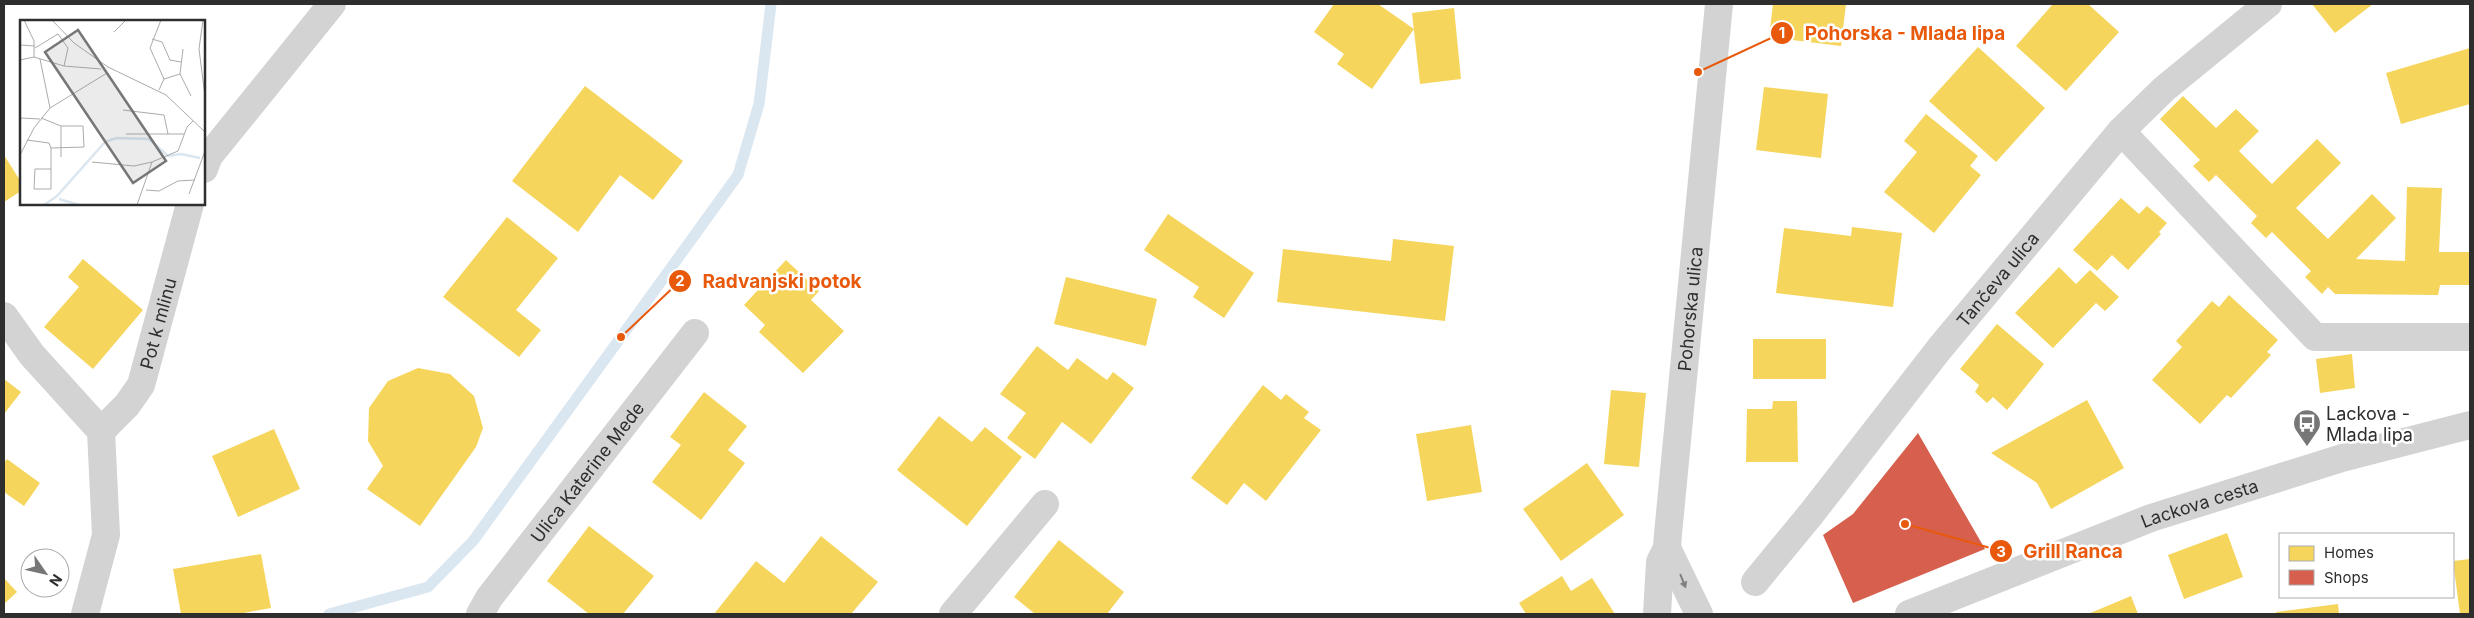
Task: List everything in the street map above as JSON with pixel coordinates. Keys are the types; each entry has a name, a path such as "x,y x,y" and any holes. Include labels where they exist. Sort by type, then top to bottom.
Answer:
{"street":[{"path":"205,166 209,156 332,4"},
{"name":"Pohorska ulica","path":"1658,614 1660,562 1667,548 1719,4"},
{"name":"Tančeva ulica","path":"1755,582 1811,514 1940,348 2121,130 2164,89 2268,4"},
{"path":"2121,130 2315,337 2470,337"},
{"name":"Pot k mlinu","path":"101,431 127,405 141,385 190,205"},
{"path":"4,316 32,355 101,431 106,535 85,614"},
{"name":"Ulica Katerine Mede","path":"480,614 488,598 695,332"},
{"name":"Lackova cesta","path":"1909,614 2151,518 2342,458 2470,425"},
{"path":"953,614 1045,504"},
{"path":"1667,548 1699,614"}],"building: Homes":[{"path":"1334,4 1378,4 1414,29 1372,89 1337,64 1344,54 1314,32"},
{"path":"1773,4 1846,4 1841,46 1769,37"},
{"path":"2053,4 2088,4 2119,32 2066,91 2016,46"},
{"path":"2312,4 2373,4 2335,33"},
{"path":"1454,8 1461,79 1420,84 1412,13"},
{"path":"1978,47 2045,108 1996,162 1929,101"},
{"path":"2470,48 2470,104 2401,124 2386,73"},
{"path":"585,86 683,161 653,200 620,175 578,232 512,181"},
{"path":"1764,87 1828,94 1821,158 1756,150"},
{"path":"2183,96 2216,128 2236,109 2259,131 2239,151 2272,184 2317,139 2341,163 2296,208 2328,239 2372,194 2396,218 2356,259 2405,261 2407,187 2442,188 2439,252 2470,252 2470,285 2440,285 2438,295 2335,294 2328,287 2322,294 2305,277 2311,271 2272,232 2266,238 2251,223 2257,216 2216,175 2209,182 2193,166 2200,160 2160,119"},
{"path":"1926,114 1978,156 1970,166 1981,175 1934,233 1884,192 1917,152 1904,141"},
{"path":"4,155 20,180 20,192 4,202"},
{"path":"2121,198 2139,214 2147,206 2167,223 2159,232 2161,234 2128,270 2112,255 2097,271 2073,250"},
{"path":"1168,214 1254,273 1224,318 1193,297 1199,287 1144,250"},
{"path":"507,217 558,258 516,310 541,330 519,357 443,297"},
{"path":"1852,227 1902,233 1893,307 1776,293 1784,228 1851,236"},
{"path":"1393,239 1454,246 1445,321 1277,302 1283,249 1391,261"},
{"path":"83,259 143,310 93,369 44,327 79,287 68,277"},
{"path":"786,260 819,291 811,300 844,331 803,373 759,332 765,325 744,305"},
{"path":"2059,267 2076,284 2090,270 2119,297 2105,311 2096,303 2053,348 2015,313"},
{"path":"1066,277 1157,299 1146,346 1054,324"},
{"path":"2229,295 2278,340 2267,352 2271,355 2231,398 2227,395 2200,424 2152,380 2182,347 2176,341 2212,301 2219,307"},
{"path":"1997,324 2044,364 2007,410 1993,397 1987,403 1975,392 1979,385 1960,369"},
{"path":"1753,339 1826,339 1826,379 1753,379"},
{"path":"1037,346 1068,370 1077,358 1107,380 1113,372 1134,388 1091,444 1062,422 1035,459 1007,438 1026,413 1000,394"},
{"path":"2352,354 2355,388 2320,393 2316,359"},
{"path":"418,368 450,374 474,396 483,428 476,447 420,526 367,489 383,466 368,441 369,408 388,381"},
{"path":"4,379 21,392 4,414"},
{"path":"1263,385 1281,400 1286,394 1309,412 1304,418 1321,430 1266,501 1244,483 1227,505 1191,478"},
{"path":"1611,390 1646,393 1639,467 1604,464"},
{"path":"704,392 747,426 728,450 745,463 701,520 652,482 681,445 670,437"},
{"path":"2087,400 2124,468 2051,509 2037,483 1991,453"},
{"path":"1773,401 1797,401 1798,462 1746,462 1747,409 1772,409"},
{"path":"939,416 972,442 985,427 1022,457 967,526 897,470"},
{"path":"1471,425 1482,492 1427,501 1416,434"},
{"path":"274,429 300,489 238,517 212,456"},
{"path":"7,459 40,483 24,506 4,492 4,463"},
{"path":"1587,463 1624,515 1561,561 1523,509"},
{"path":"589,526 654,576 623,614 589,614 547,581"},
{"path":"2227,533 2243,577 2184,599 2168,555"},
{"path":"821,536 878,582 851,614 714,614 756,561 784,583"},
{"path":"1059,540 1124,592 1107,614 1035,614 1014,597"},
{"path":"261,554 271,608 238,614 181,614 173,569"},
{"path":"2470,559 2470,614 2460,614 2454,561"},
{"path":"1562,576 1571,591 1592,578 1615,614 1526,614 1519,603"},
{"path":"4,578 17,592 4,604"},
{"path":"2131,596 2138,614 2088,614"},
{"path":"2338,604 2339,614 2276,614 2276,612"}],"building: Shops":[{"path":"1918,433 1985,549 1853,603 1823,535 1853,514"}],"waterway":[{"path":"329,614 428,587 473,541 621,337 738,175 759,104 771,4"}],"place":[{"name":"Pohorska - Mlada lipa","path":"1698,72"},
{"name":"Radvanjski potok","path":"621,337"},
{"name":"Lackova - Mlada lipa","path":"2307,447"},
{"name":"Grill Ranca","path":"1905,524"}]}
